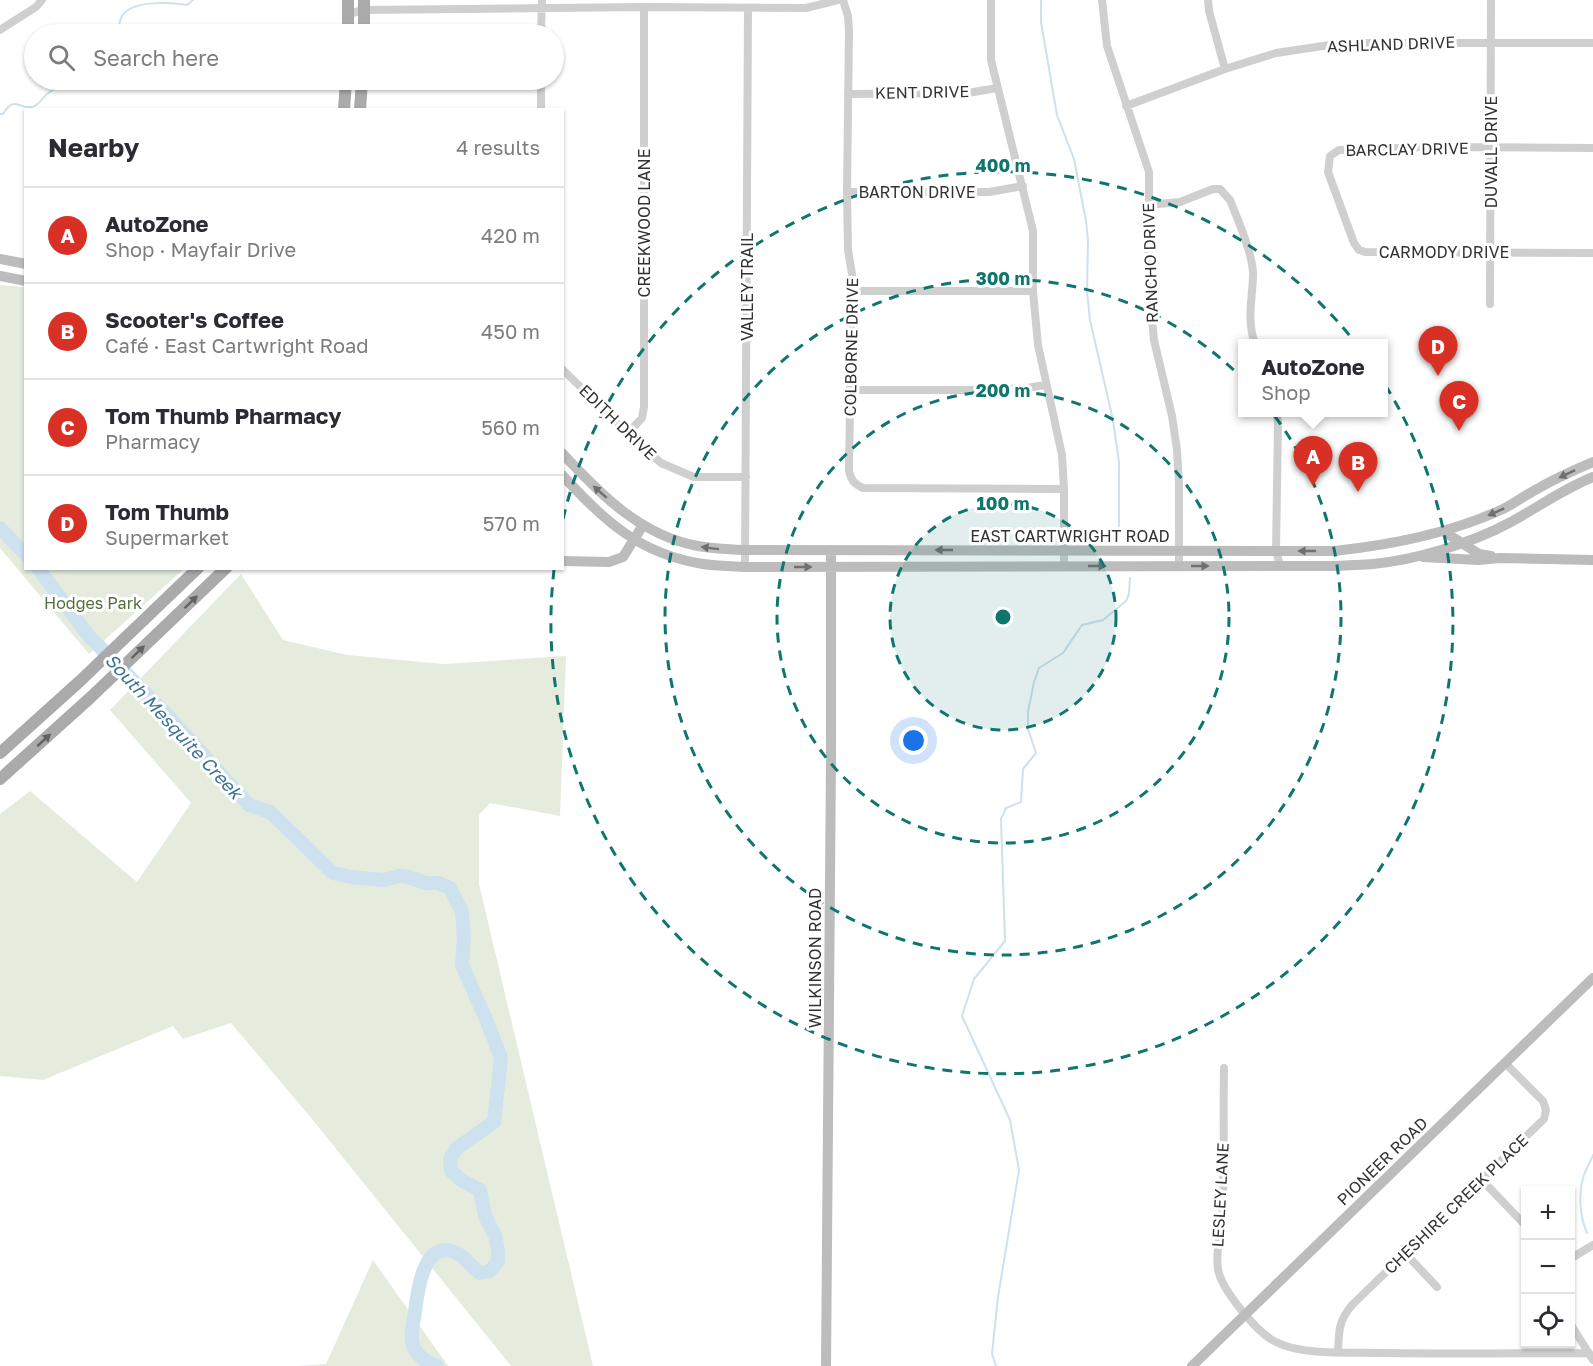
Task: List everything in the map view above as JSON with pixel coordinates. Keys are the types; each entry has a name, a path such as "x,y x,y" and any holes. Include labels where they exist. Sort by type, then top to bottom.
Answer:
{"main road":[{"path":"348,0 348,24"},
{"path":"364,5 364,24"},
{"path":"344,108 345,90"},
{"path":"360,108 362,90"},
{"path":"24,264 1,259 0,276 24,281"},
{"name":"EAST CARTWRIGHT ROAD","path":"564,455 591,484 627,515 658,534 697,546 745,550 1334,551 1369,548 1393,544 1478,520 1547,483 1593,462"},
{"name":"EAST CARTWRIGHT ROAD","path":"564,477 589,504 634,540 668,555 706,565 832,567 1374,564 1413,557 1462,543 1507,524 1554,496 1593,477"},
{"path":"1547,483 1554,496"},
{"path":"564,561 609,562 623,557 643,525"},
{"path":"1443,531 1479,554 1500,558"},
{"path":"1393,544 1395,560"},
{"name":"WILKINSON ROAD","path":"826,1366 831,550"},
{"path":"1413,557 1478,560 1500,558 1593,560"},
{"path":"0,753 80,681 196,570"},
{"path":"0,779 90,698 224,570"},
{"name":"PIONEER ROAD","path":"1192,1366 1593,978"}],"street":[{"path":"0,30 36,7 42,0"},
{"path":"348,14 364,5 542,4 806,8 838,0"},
{"name":"COLBORNE DRIVE","path":"843,0 848,16 849,31 847,192 848,250 852,274 850,478 855,485 863,488 1064,489"},
{"path":"991,0 991,60 1033,231 1033,291 1038,345 1062,455 1064,566"},
{"name":"RANCHO DRIVE","path":"1102,0 1107,46 1149,172 1149,290 1152,328 1172,416 1177,450 1179,566"},
{"path":"1208,0 1209,11 1226,69"},
{"name":"DUVALL DRIVE","path":"1490,304 1491,0"},
{"path":"542,4 542,24"},
{"name":"CREEKWOOD LANE","path":"628,434 642,418 644,407 644,7"},
{"name":"VALLEY TRAIL","path":"745,567 747,8"},
{"name":"ASHLAND DRIVE","path":"1126,106 1276,53 1343,43 1593,43"},
{"name":"KENT DRIVE","path":"848,94 968,93 997,88"},
{"path":"541,90 541,108"},
{"name":"BARCLAY DRIVE","path":"1330,156 1339,150 1427,147 1593,148"},
{"name":"CARMODY DRIVE","path":"1330,156 1328,172 1354,243 1359,250 1365,252 1593,253"},
{"name":"BARTON DRIVE","path":"847,192 989,192 1023,186"},
{"path":"1148,205 1180,202 1213,189 1220,189 1230,200 1253,271 1250,318 1254,339"},
{"path":"852,291 1033,291"},
{"name":"EDITH DRIVE","path":"564,371 661,463 693,477 746,477"},
{"path":"851,390 980,390 1045,385"},
{"path":"1277,417 1276,551 1280,565"},
{"name":"CHESHIRE CREEK PLACE","path":"1338,1352 1339,1326 1352,1305 1546,1115 1543,1101 1505,1064"},
{"name":"LESLEY LANE","path":"1224,1068 1222,1221 1217,1254 1218,1269 1224,1285 1254,1326 1276,1342 1304,1350 1591,1357"},
{"path":"1481,1179 1521,1221"},
{"path":"1575,1256 1593,1245"},
{"path":"1405,1252 1437,1287"},
{"path":"1575,1331 1591,1357"}],"green space":[{"name":"Hodges Park","path":"0,285 24,287 24,570 183,570 89,654 0,548"},
{"path":"241,574 283,640 347,655 443,664 566,656 560,816 490,803 479,815 479,884 593,1366 511,1366 312,1119 231,1023 183,1039 173,1026 43,1080 0,1076 0,814 30,791 137,882 191,803 110,710"},
{"path":"373,1260 448,1366 297,1366 326,1364"}],"waterway":[{"path":"119,24 122,16 134,7 152,3 187,5 193,0"},
{"path":"1041,0 1041,22 1057,115 1074,159 1086,221 1087,292 1090,320 1113,420 1119,463 1119,535"},
{"path":"0,114 3,114 13,104 27,107 39,104 54,90"},
{"name":"South Mesquite Creek","path":"0,528 24,553"},
{"name":"South Mesquite Creek","path":"39,570 88,635 167,715 249,805 270,812 333,873 384,880 399,876 426,883 438,883 450,888 462,912 464,939 462,965 501,1058 494,1122 457,1148 450,1159 451,1171 461,1180 480,1190 485,1216 495,1235 498,1261 490,1271 480,1273 464,1258 451,1251 441,1251 428,1262 420,1283 412,1337 414,1349 419,1355 437,1366"},
{"path":"996,1366 992,1354 998,1297 1019,1170 1010,1120 962,1016 974,979 1005,941 1001,819 1006,808 1021,802 1023,769 1036,753 1028,729 1028,712 1039,668 1063,653 1082,625 1103,620 1126,601 1130,578"},
{"path":"1587,1233 1581,1213 1581,1185 1593,1155"}],"place":[{"name":"Tom Thumb","path":"1438,376"},
{"name":"Tom Thumb Pharmacy","path":"1459,431"},
{"name":"AutoZone","path":"1313,486"},
{"name":"Scooter's Coffee","path":"1358,492"}]}
